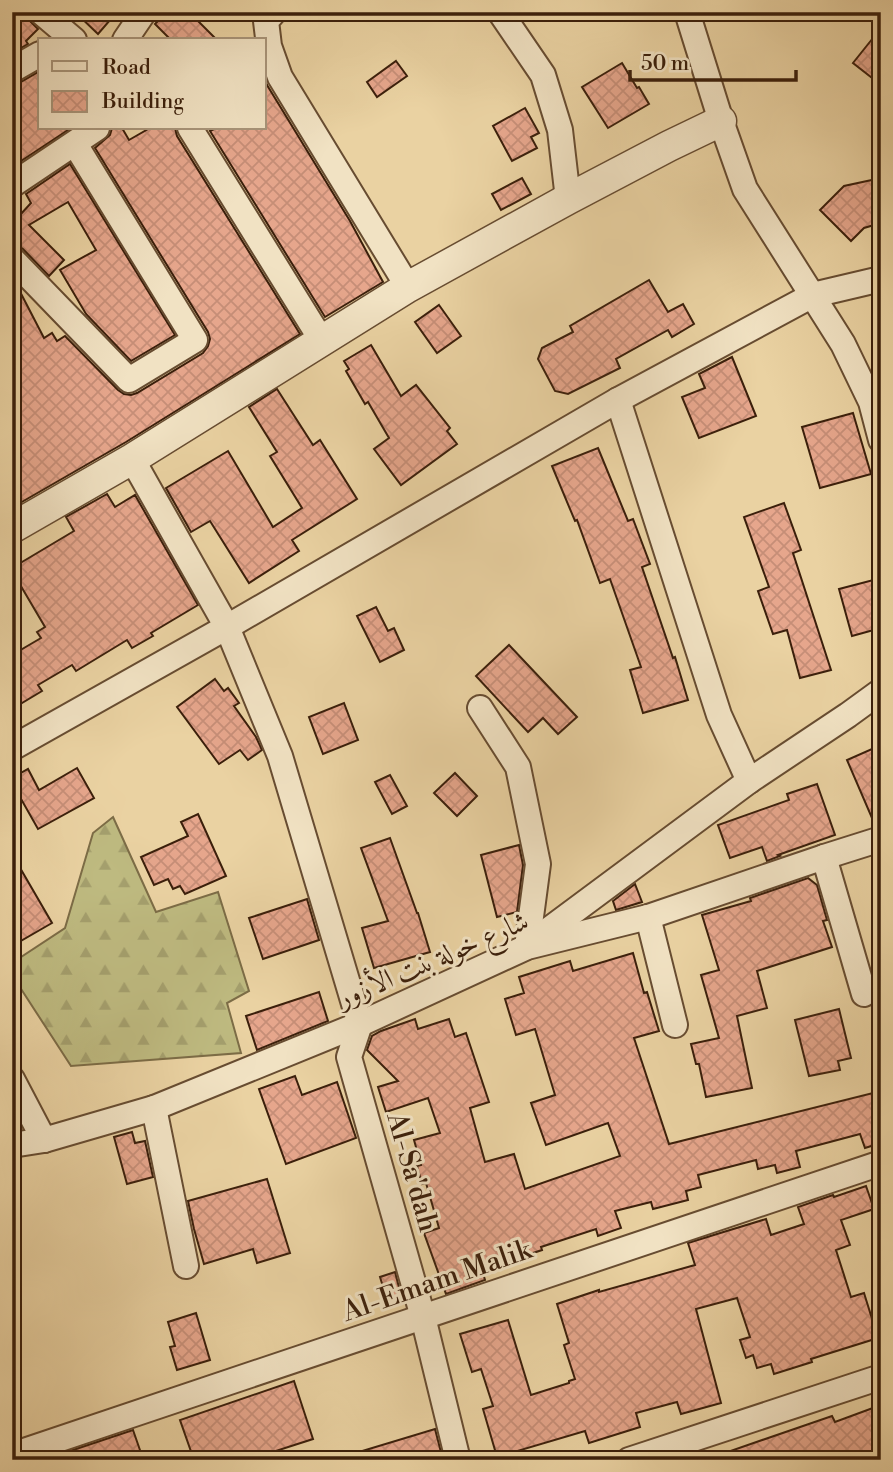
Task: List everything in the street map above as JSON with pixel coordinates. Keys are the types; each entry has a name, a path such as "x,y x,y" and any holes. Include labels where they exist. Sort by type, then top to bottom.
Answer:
{"street":[{"path":"41,12 70,38"},
{"path":"126,38 145,12"},
{"path":"274,12 266,21 269,46 280,77 408,287"},
{"path":"500,12 543,75 560,130 568,199"},
{"path":"687,12 745,189 843,344 871,402 881,440"},
{"path":"12,70 38,55"},
{"path":"14,521 132,460 408,287 568,199 721,121"},
{"path":"12,185 94,130"},
{"path":"191,130 323,341"},
{"path":"12,259 129,380 195,340 75,144"},
{"path":"12,748 227,627 618,400 813,295 881,279"},
{"path":"618,400 719,715 749,781"},
{"path":"132,460 227,627 280,756 360,1024"},
{"path":"527,947 749,781 881,691"},
{"path":"480,708 518,767 531,828 538,864 527,947"},
{"name":"شارع خولة بنت الأزور","path":"12,1145 44,1140 154,1108 360,1024 527,947 648,917 881,839"},
{"path":"824,857 864,994"},
{"path":"648,917 676,1025"},
{"name":"Al-Sa'dah","path":"360,1024 349,1057 423,1317 458,1460"},
{"path":"12,1079 44,1140"},
{"path":"154,1108 186,1266"},
{"name":"Al-Emam Malik","path":"12,1455 881,1163"},
{"path":"629,1460 881,1377"}],"green space":[{"path":"113,817 156,912 218,892 249,991 227,1003 241,1053 71,1066 12,975 12,963 65,928 93,833"}],"building":[{"path":"12,12 27,12 27,18 38,29 26,41 28,44 12,53"},
{"path":"75,12 117,12 98,34"},
{"path":"167,12 189,12 215,38 169,38 155,24"},
{"path":"881,28 881,85 853,63"},
{"path":"396,61 407,76 377,97 367,82"},
{"path":"622,63 649,104 608,128 582,87"},
{"path":"38,72 38,130 68,130 12,167 12,85"},
{"path":"266,82 350,221 383,282 325,317 210,131 266,130"},
{"path":"525,108 539,133 531,137 537,148 512,161 493,126"},
{"path":"111,130 123,130 129,140 146,130 176,130 300,334 126,442 20,503 12,491 12,281 44,338 52,333 57,341 65,336 124,394 137,393 203,353 210,339 95,148 110,135"},
{"path":"70,164 175,335 131,361 86,314 60,270 96,250 68,202 29,225 64,260 49,276 23,249 12,245 12,208 20,215 31,203 26,194"},
{"path":"522,178 531,194 501,210 492,194"},
{"path":"881,178 881,223 864,228 851,241 820,210 844,186"},
{"path":"649,280 668,312 683,304 694,324 672,337 668,330 616,359 620,368 568,394 555,391 538,359 542,348 573,332 570,326"},
{"path":"439,305 461,336 437,353 415,322"},
{"path":"371,345 401,396 416,385 450,428 447,431 457,444 401,485 374,449 389,438 346,371 349,369 344,361"},
{"path":"732,357 756,416 699,438 682,397 705,388 699,374"},
{"path":"277,389 313,445 320,440 357,499 292,540 299,551 249,583 210,521 191,532 166,488 228,451 273,527 302,508 270,456 277,452 249,407"},
{"path":"853,413 871,474 820,488 802,427"},
{"path":"598,448 628,521 633,519 650,564 642,567 688,700 643,713 630,670 641,667 610,579 600,583 577,520 575,521 552,466"},
{"path":"107,494 115,507 135,495 198,605 151,633 153,636 132,648 127,640 76,671 72,665 38,685 42,691 12,709 12,655 41,638 37,632 45,627 12,568 74,531 66,517"},
{"path":"784,503 801,550 793,553 831,670 800,678 787,630 773,634 758,591 769,587 744,517"},
{"path":"881,578 881,628 852,636 839,589"},
{"path":"376,607 388,631 394,628 404,650 380,662 357,616"},
{"path":"509,645 577,717 558,734 543,718 528,732 476,676"},
{"path":"215,679 224,691 228,688 239,703 234,706 262,750 248,760 240,750 219,764 177,707"},
{"path":"344,703 358,740 323,754 309,717"},
{"path":"881,745 881,825 875,825 847,760"},
{"path":"77,768 94,798 38,829 12,783 12,778 28,769 39,790"},
{"path":"455,773 477,796 457,816 434,793"},
{"path":"390,775 407,806 392,814 375,782"},
{"path":"817,784 835,835 767,861 762,847 730,858 718,825 789,800 787,794"},
{"path":"198,814 226,876 185,894 180,886 173,889 168,879 154,885 141,857 188,836 181,822"},
{"path":"390,838 430,952 374,968 362,928 388,921 361,848"},
{"path":"519,845 523,865 517,912 497,917 481,855"},
{"path":"12,854 52,923 12,946"},
{"path":"808,878 817,885 827,920 823,921 832,947 757,971 767,1008 737,1016 752,1088 706,1097 699,1064 696,1064 691,1044 719,1038 701,975 719,970 702,915 751,901 750,898"},
{"path":"635,884 642,902 616,910 613,901"},
{"path":"307,899 319,940 263,959 249,918"},
{"path":"633,953 644,993 647,992 659,1031 634,1038 669,1144 881,1091 881,1143 865,1148 860,1134 796,1151 800,1167 777,1173 775,1165 758,1169 756,1160 698,1175 701,1187 686,1191 688,1200 653,1209 651,1202 615,1211 621,1228 598,1236 596,1229 541,1247 542,1250 482,1270 485,1280 446,1294 424,1233 439,1228 426,1183 422,1184 417,1166 421,1165 414,1140 440,1133 428,1098 386,1112 378,1087 398,1081 367,1050 372,1036 415,1019 418,1029 449,1019 455,1037 466,1033 489,1102 470,1108 485,1162 514,1154 525,1189 620,1156 608,1123 546,1145 531,1103 555,1095 535,1029 516,1035 505,999 524,993 519,977 570,961 573,971"},
{"path":"319,992 328,1021 257,1050 246,1016"},
{"path":"839,1009 851,1058 838,1061 840,1070 809,1076 795,1020"},
{"path":"295,1076 302,1095 337,1082 356,1138 286,1164 259,1089"},
{"path":"132,1132 135,1143 145,1141 153,1177 127,1184 114,1137"},
{"path":"267,1179 290,1253 257,1263 253,1249 204,1264 188,1201"},
{"path":"866,1186 874,1209 841,1220 850,1245 836,1250 851,1297 864,1293 878,1338 774,1374 771,1364 757,1368 753,1355 746,1358 740,1340 750,1337 737,1298 696,1309 721,1403 681,1414 677,1402 636,1413 640,1427 589,1443 585,1431 497,1457 483,1409 493,1406 481,1369 472,1372 460,1334 508,1320 531,1395 569,1383 575,1379 564,1345 569,1343 557,1304 695,1265 688,1243 766,1219 771,1235 804,1224 798,1207"},
{"path":"395,1272 402,1299 388,1303 380,1277"},
{"path":"196,1313 210,1360 177,1370 170,1347 175,1346 168,1322"},
{"path":"294,1381 313,1439 248,1460 194,1460 180,1420"},
{"path":"881,1405 881,1460 714,1460 713,1457 832,1416 835,1422"},
{"path":"435,1429 443,1460 349,1460 349,1455"},
{"path":"133,1430 141,1453 135,1455 136,1460 53,1460 52,1457"}]}
